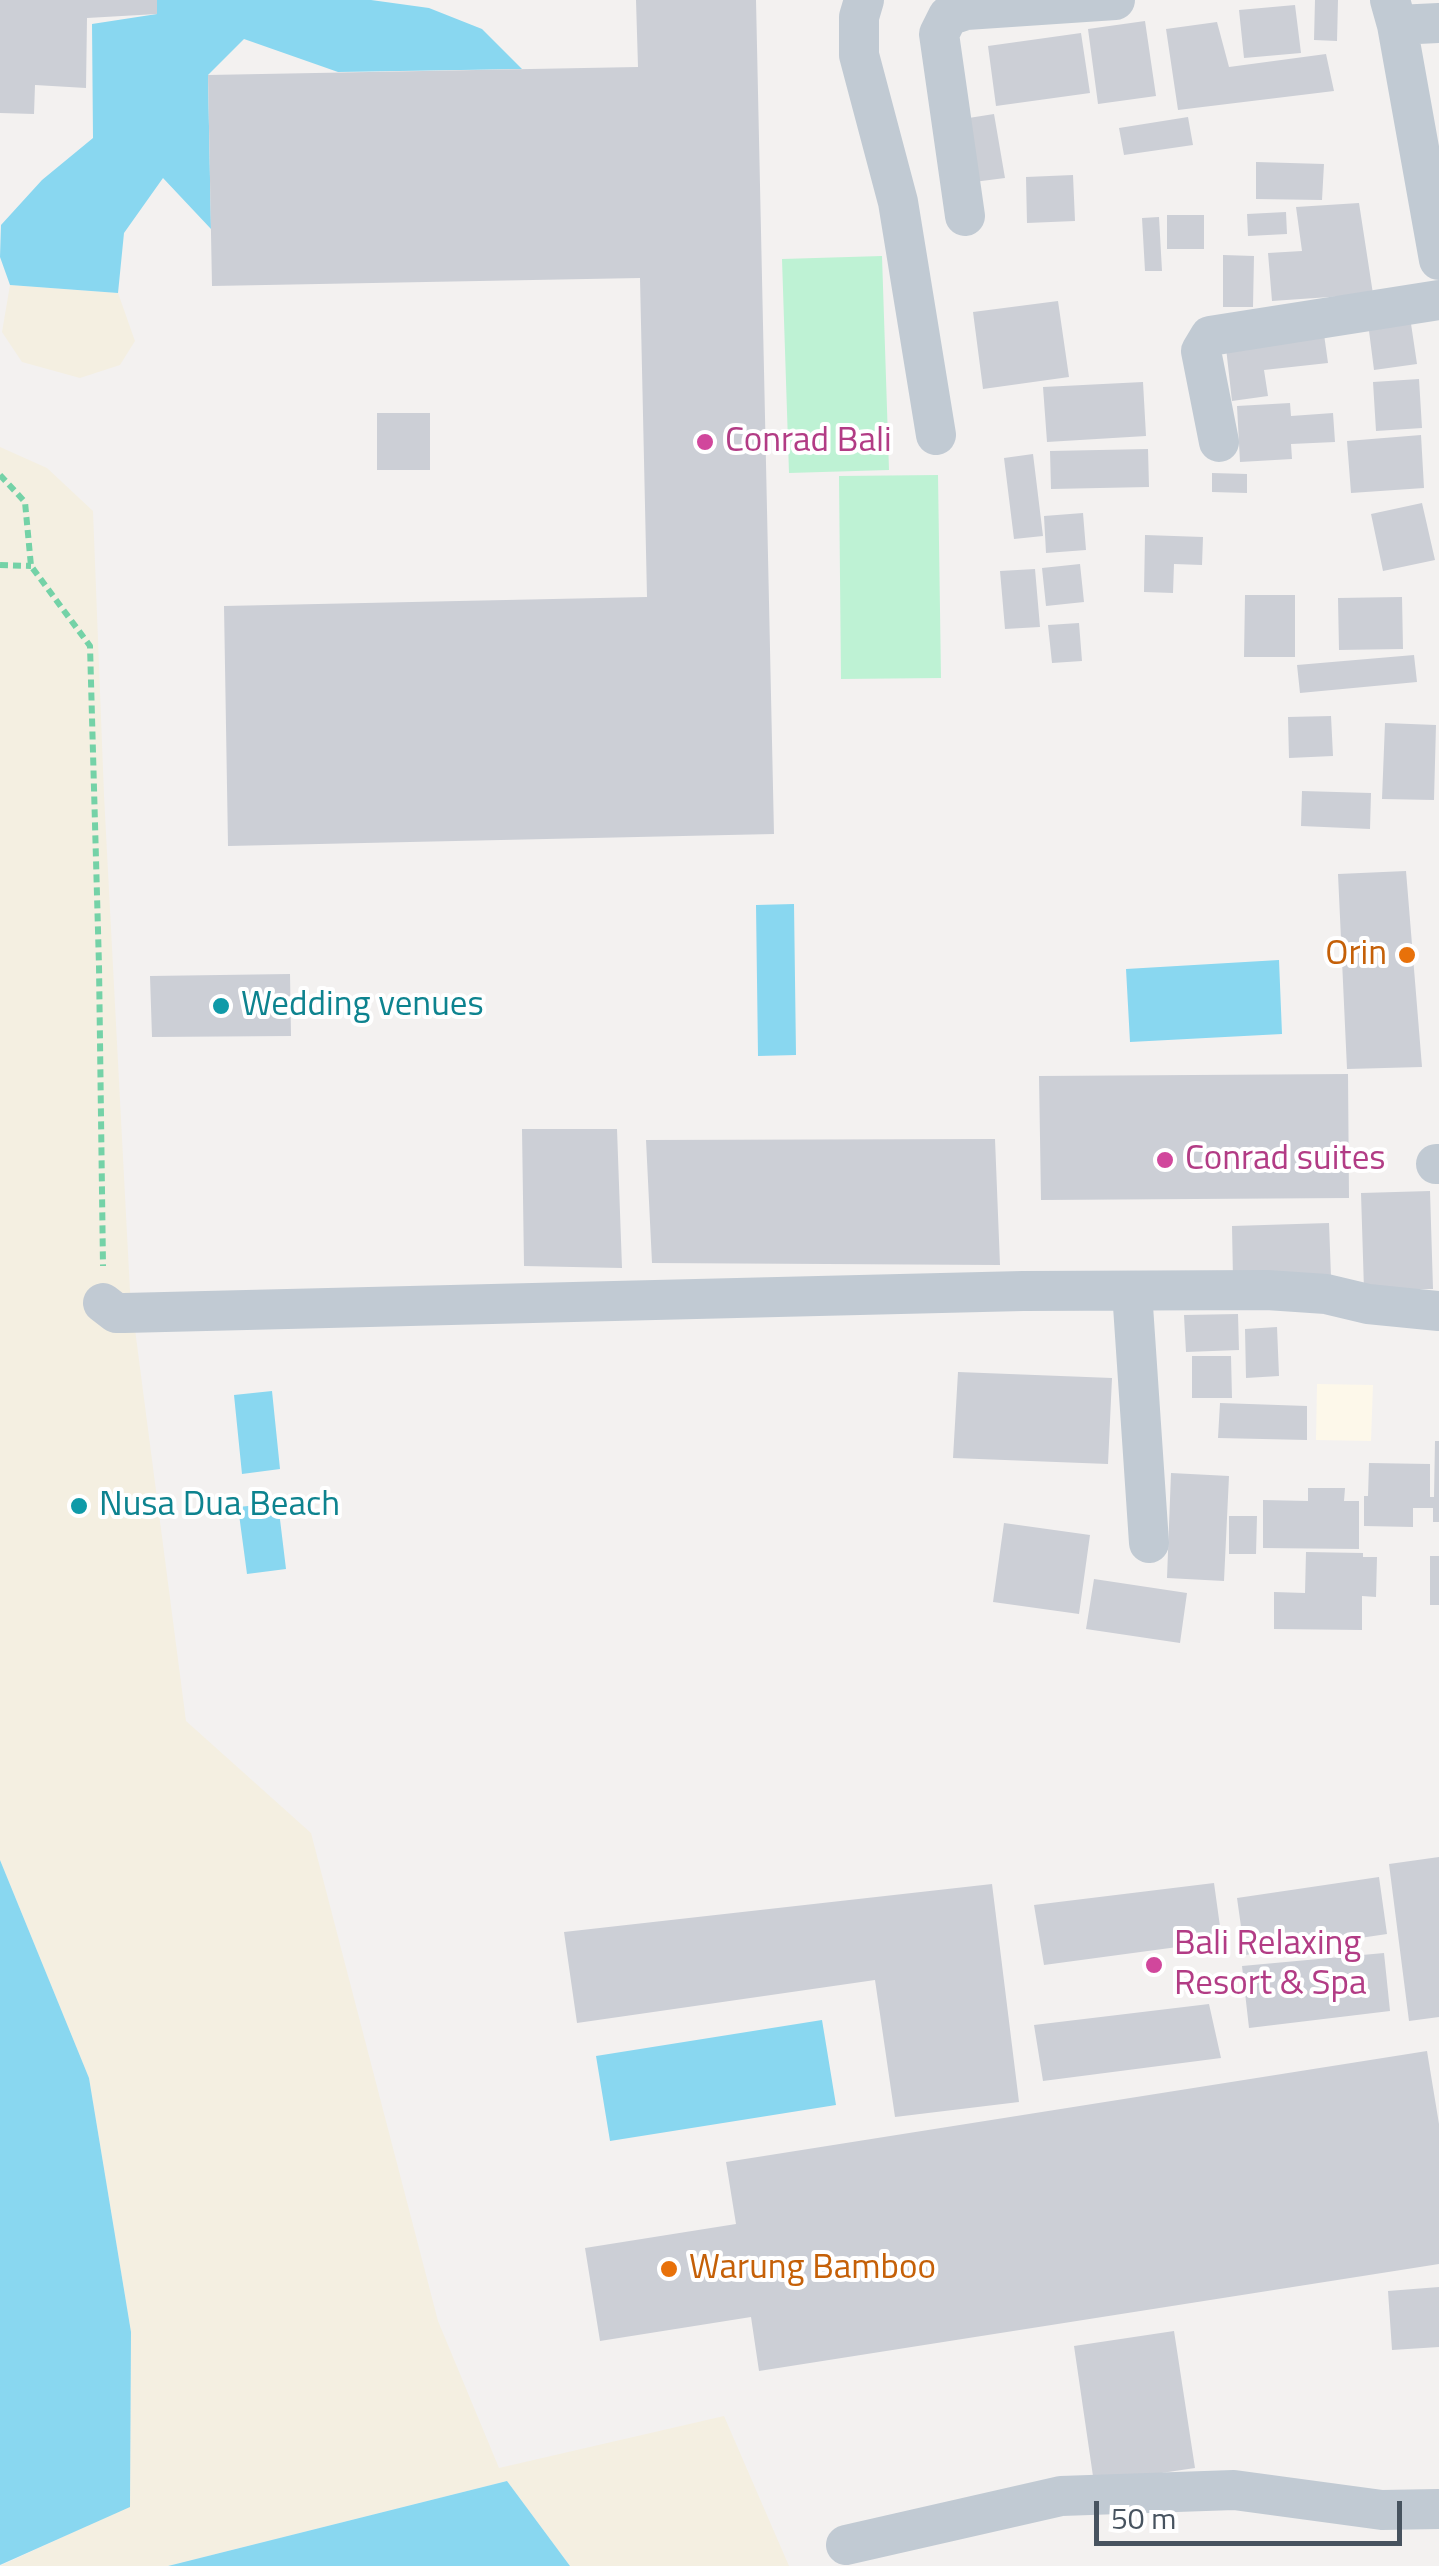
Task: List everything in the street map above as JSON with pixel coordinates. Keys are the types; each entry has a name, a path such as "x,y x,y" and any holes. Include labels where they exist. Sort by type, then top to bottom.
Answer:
{"street":[{"path":"864,0 857,32 859,55 898,202 936,435"},
{"path":"965,216 939,34 948,16 966,10 1115,0"},
{"path":"1439,22 1394,12 1439,260"},
{"path":"1220,442 1201,351 1210,336 1439,300"},
{"path":"103,1302 124,1314 1023,1291 1267,1290 1326,1294 1368,1304 1439,1311"},
{"path":"1132,1291 1149,1542"},
{"path":"846,2545 1062,2496 1234,2490 1382,2510 1439,2508"}],"path":[{"path":"0,475 25,502 31,566 90,646 100,966 103,1302"},
{"path":"0,565 31,566"}],"shaded area":[{"path":"1317,1384 1373,1385 1371,1441 1316,1440"}],"green space":[{"path":"882,256 889,470 789,473 782,259"},
{"path":"938,475 941,678 841,679 839,476"}],"sand":[{"path":"10,285 118,293 135,341 120,365 80,378 22,362 2,332"},
{"name":"Nusa Dua Beach","path":"0,447 47,468 93,511 130,1291 186,1721 311,1833 438,2321 499,2468 724,2416 789,2566 570,2566 507,2481 168,2566 0,2566 130,2506 131,2332 89,2078 0,1860"}],"water":[{"path":"157,0 371,0 429,8 482,29 522,69 338,72 244,39 208,75 211,229 163,178 124,233 118,293 10,285 0,257 1,225 42,180 93,138 92,24 157,14"},
{"path":"794,904 796,1055 758,1056 756,905"},
{"path":"1279,960 1282,1034 1130,1042 1126,969"},
{"path":"272,1391 280,1469 242,1474 234,1395"},
{"path":"278,1503 286,1569 247,1574 238,1507"},
{"path":"0,1860 89,2078 131,2332 130,2507 0,2565"},
{"path":"822,2020 836,2105 610,2141 596,2056"},
{"path":"507,2481 570,2566 168,2566"}],"building":[{"path":"0,0 157,0 157,14 87,18 86,88 35,85 34,114 0,113"},
{"name":"Conrad Bali","path":"636,0 756,0 774,834 228,846 224,606 647,597 640,278 212,286 208,75 638,67"},
{"path":"1315,0 1338,0 1337,41 1314,40"},
{"path":"1295,5 1301,53 1244,58 1239,10"},
{"path":"1145,21 1156,96 1098,104 1088,29"},
{"path":"1217,22 1229,67 1326,54 1334,91 1178,110 1166,29"},
{"path":"1081,33 1090,93 996,106 988,46"},
{"path":"994,114 1005,178 966,183 956,120"},
{"path":"1188,117 1193,145 1124,155 1119,128"},
{"path":"1256,162 1324,164 1322,200 1256,199"},
{"path":"1073,175 1075,221 1027,223 1026,177"},
{"path":"1359,203 1373,294 1272,301 1268,253 1302,251 1296,207"},
{"path":"1286,212 1287,234 1248,236 1247,214"},
{"path":"1167,215 1204,215 1204,249 1167,249"},
{"path":"1159,217 1162,271 1145,271 1142,218"},
{"path":"1223,255 1254,256 1253,307 1223,307"},
{"path":"1058,301 1069,377 983,389 973,312"},
{"path":"1410,317 1417,364 1374,370 1368,323"},
{"path":"1323,327 1328,363 1264,370 1268,396 1232,401 1225,339"},
{"path":"1419,379 1422,428 1376,431 1373,382"},
{"path":"1143,382 1146,436 1047,442 1043,387"},
{"path":"1290,403 1291,416 1333,413 1335,442 1291,444 1292,459 1240,462 1237,406"},
{"path":"377,413 430,413 430,470 377,470"},
{"path":"1421,435 1424,488 1351,493 1347,441"},
{"path":"1148,449 1149,487 1051,489 1050,451"},
{"path":"1033,454 1043,536 1014,539 1004,458"},
{"path":"1212,473 1247,474 1247,493 1212,492"},
{"path":"1422,503 1435,560 1383,571 1371,514"},
{"path":"1083,513 1086,550 1046,553 1044,516"},
{"path":"1145,535 1203,537 1202,565 1174,564 1173,593 1144,592"},
{"path":"1080,564 1084,602 1046,606 1042,568"},
{"path":"1035,569 1040,627 1005,629 1000,571"},
{"path":"1245,595 1295,595 1295,657 1244,657"},
{"path":"1402,597 1403,649 1339,650 1338,598"},
{"path":"1079,623 1082,661 1052,663 1048,625"},
{"path":"1414,655 1417,682 1300,693 1297,665"},
{"path":"1331,716 1333,756 1289,758 1288,717"},
{"path":"1385,723 1436,725 1434,800 1382,799"},
{"path":"1302,791 1371,793 1370,829 1301,826"},
{"path":"1406,871 1422,1067 1347,1069 1338,874"},
{"name":"Wedding venues","path":"290,974 291,1036 152,1037 150,976"},
{"path":"1348,1074 1349,1198 1041,1200 1039,1076"},
{"path":"522,1129 617,1129 622,1268 524,1266"},
{"path":"995,1139 1000,1265 652,1263 646,1140"},
{"path":"1430,1191 1433,1289 1364,1290 1361,1193"},
{"path":"1329,1223 1331,1277 1233,1280 1232,1226"},
{"path":"1238,1314 1239,1350 1186,1352 1184,1315"},
{"path":"1277,1327 1279,1376 1246,1378 1245,1329"},
{"path":"1192,1356 1231,1356 1232,1398 1192,1398"},
{"path":"958,1372 1112,1378 1108,1464 953,1458"},
{"path":"1220,1403 1307,1406 1307,1440 1218,1438"},
{"path":"1435,1441 1439,1441 1439,1522 1433,1522 1433,1508 1413,1508 1413,1527 1364,1526 1369,1463 1430,1464 1430,1497 1434,1497"},
{"path":"1171,1473 1229,1476 1224,1581 1167,1578"},
{"path":"1308,1488 1345,1488 1344,1501 1359,1501 1359,1549 1263,1548 1263,1500 1308,1501"},
{"path":"1229,1516 1257,1516 1256,1554 1229,1554"},
{"path":"1004,1523 1090,1535 1079,1614 993,1602"},
{"path":"1306,1552 1363,1553 1363,1557 1377,1557 1376,1597 1362,1596 1362,1630 1274,1629 1274,1592 1305,1593"},
{"path":"1430,1556 1439,1556 1439,1605 1430,1605"},
{"path":"1094,1579 1187,1593 1180,1643 1086,1629"},
{"path":"1439,1857 1439,2017 1409,2021 1389,1864"},
{"path":"1379,1877 1387,1934 1245,1955 1237,1898"},
{"path":"1214,1883 1222,1941 1044,1965 1034,1905"},
{"path":"992,1884 1019,2102 895,2117 875,1980 577,2023 564,1932"},
{"path":"1384,1953 1390,2011 1249,2028 1242,1966"},
{"path":"1209,2004 1221,2058 1043,2081 1034,2025"},
{"path":"1427,2051 1439,2124 1439,2264 759,2371 751,2317 600,2341 585,2248 736,2224 726,2162"},
{"path":"1439,2287 1439,2347 1392,2350 1388,2291"},
{"path":"1174,2331 1195,2468 1094,2483 1074,2346"}],"place":[{"name":"Conrad Bali","path":"705,442"},
{"name":"Orin","path":"1407,955"},
{"name":"Wedding venues","path":"221,1006"},
{"name":"Conrad suites","path":"1165,1160"},
{"name":"Nusa Dua Beach","path":"79,1506"},
{"name":"Bali Relaxing Resort & Spa","path":"1154,1965"},
{"name":"Warung Bamboo","path":"669,2269"}]}
